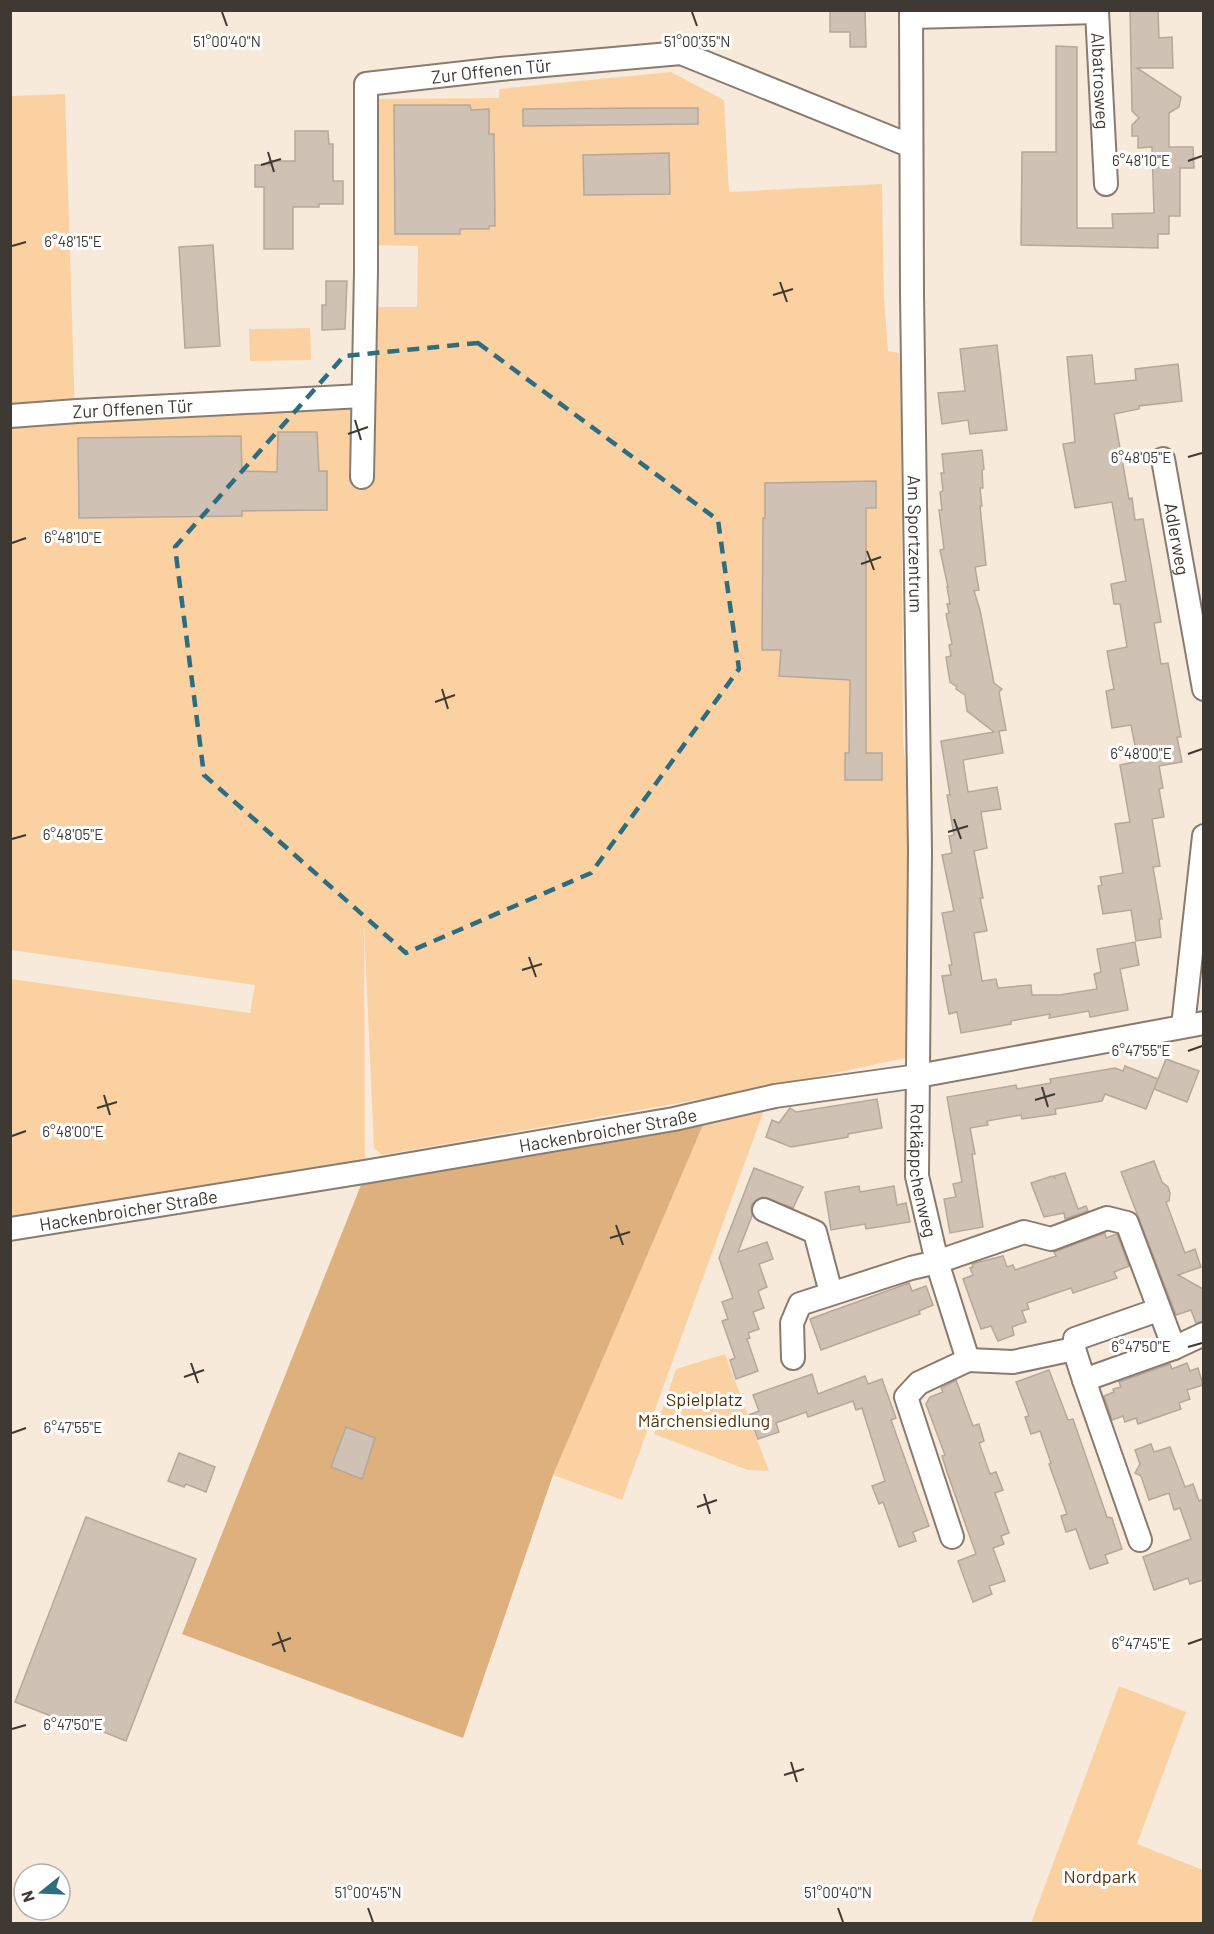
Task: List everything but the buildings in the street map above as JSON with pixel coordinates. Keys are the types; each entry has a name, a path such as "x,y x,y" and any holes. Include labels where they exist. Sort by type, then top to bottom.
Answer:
{"street":[{"name":"Albatrosweg","path":"911,14 1097,11 1106,184"},
{"name":"Am Sportzentrum","path":"911,14 920,851 918,1076"},
{"name":"Zur Offenen Tür","path":"362,477 366,271 366,84 500,69 681,53 911,146"},
{"name":"Zur Offenen Tür","path":"10,416 99,409 362,396"},
{"name":"Adlerweg","path":"1163,459 1203,689"},
{"path":"1193,1024 1203,836"},
{"name":"Hackenbroicher Straße","path":"10,1229 370,1172 674,1119 775,1096 918,1076 1193,1024"},
{"name":"Rotkäppchenweg","path":"918,1076 917,1176 937,1262 968,1360"},
{"path":"764,1210 814,1232 831,1293"},
{"path":"937,1262 1024,1232 1051,1239 1107,1218 1127,1223 1174,1348"},
{"name":"Rotkäppchenweg","path":"794,1358 792,1323 800,1304 911,1268 937,1262"},
{"path":"1140,1540 1074,1349 1075,1339 1158,1310"},
{"path":"1084,1380 1174,1348 1203,1334"},
{"path":"952,1537 906,1397 919,1383 968,1360 1013,1362 1074,1349"}],"highlighted area":[{"path":"478,343 718,520 739,669 591,873 406,953 204,775 175,547 344,356"}],"green space":[{"path":"671,72 724,100 729,192 882,184 884,298 888,351 899,353 901,375 903,740 909,859 905,1058 770,1087 382,1155 374,1148 364,924 365,1163 11,1222 11,979 250,1013 255,985 11,950 11,96 65,94 75,415 362,399 365,307 417,307 418,246 366,245 369,99 499,98 499,89"},
{"path":"310,328 311,360 250,361 249,329"},
{"path":"767,1102 622,1500 553,1475 706,1118"},
{"name":"Spielplatz Märchensiedlung","path":"725,1354 769,1471 748,1470 654,1434 676,1369"},
{"name":"Nordpark","path":"1119,1686 1186,1712 1137,1844 1203,1870 1203,1923 1031,1923"}],"shaded area":[{"path":"706,1118 553,1475 463,1738 182,1634 363,1180"}]}
